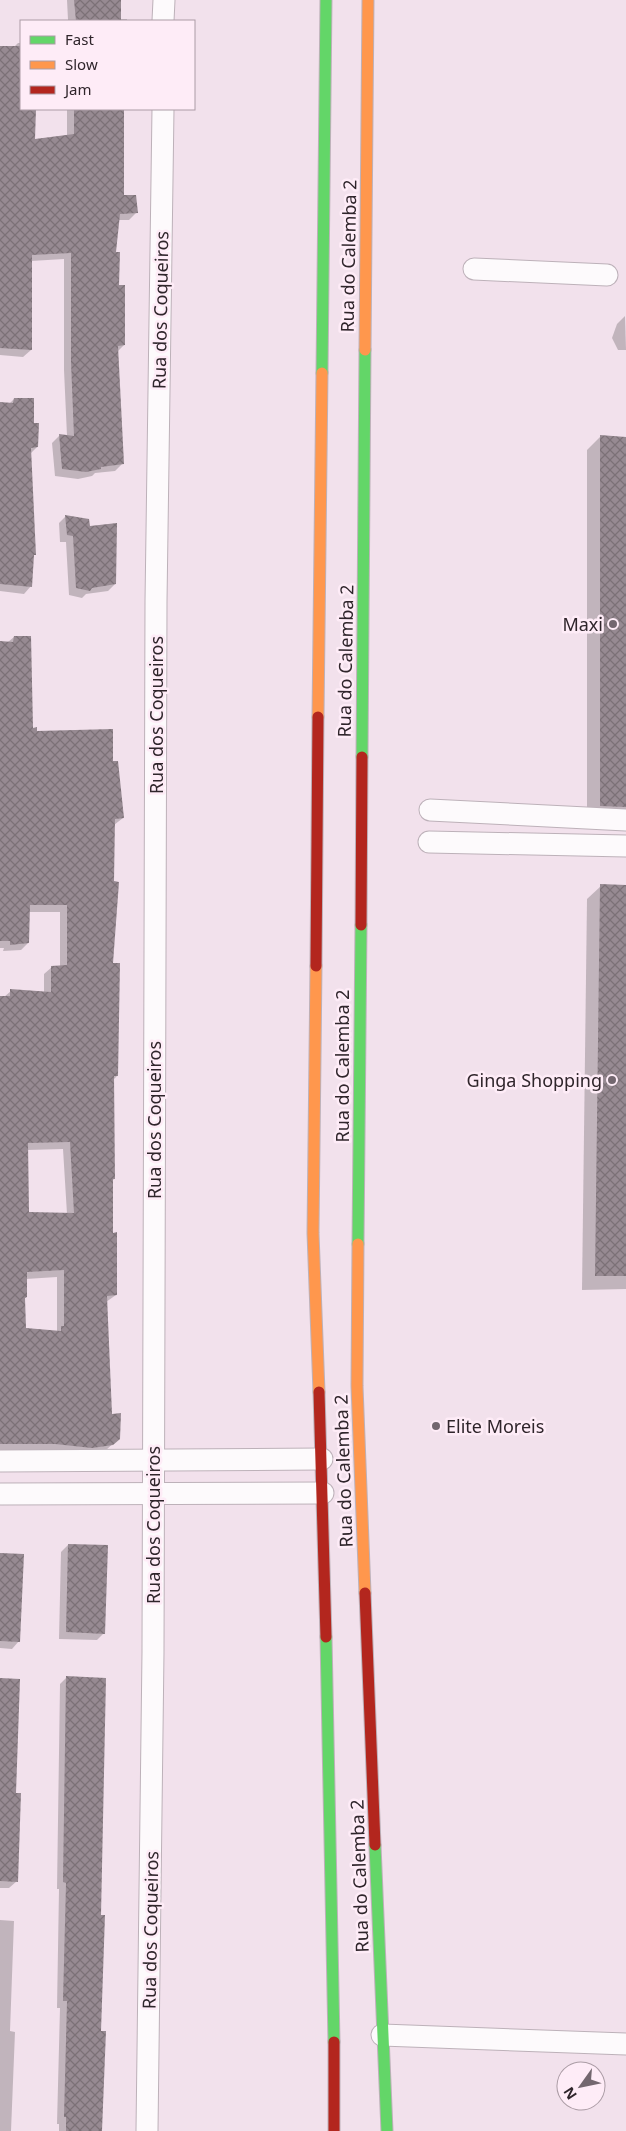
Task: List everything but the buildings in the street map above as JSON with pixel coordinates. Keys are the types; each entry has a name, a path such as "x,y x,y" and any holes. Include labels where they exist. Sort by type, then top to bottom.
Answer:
{"main road":[{"name":"Rua do Calemba 2","path":"326,0 313,1223 323,1493 334,1990 334,2131"},
{"name":"Rua do Calemba 2","path":"368,0 357,1386 387,2131"}],"street":[{"path":"164,0 164,20"},
{"name":"Rua dos Coqueiros","path":"148,2131 153,1652 156,612 163,110"},
{"path":"474,270 607,275"},
{"path":"430,810 626,820"},
{"path":"429,842 626,846"},
{"path":"0,1461 322,1459"},
{"path":"0,1494 323,1493"},
{"path":"382,2035 626,2044"}],"traffic: fast":[{"path":"322,373 326,0"},
{"path":"362,757 365,350"},
{"path":"358,1244 361,925"},
{"path":"326,1637 334,2042"},
{"path":"375,1845 387,2131"}],"traffic: slow":[{"path":"365,350 368,0"},
{"path":"318,717 322,373"},
{"path":"316,966 313,1233 319,1392"},
{"path":"358,1244 357,1386 365,1593"}],"traffic: jam":[{"path":"316,966 318,717"},
{"path":"361,925 362,757"},
{"path":"319,1392 326,1637"},
{"path":"365,1593 375,1845"},
{"path":"334,2042 334,2131"}],"place":[{"name":"Maxi","path":"613,624"},
{"name":"Ginga Shopping","path":"612,1080"},
{"name":"Elite Moreis","path":"436,1426"}]}
